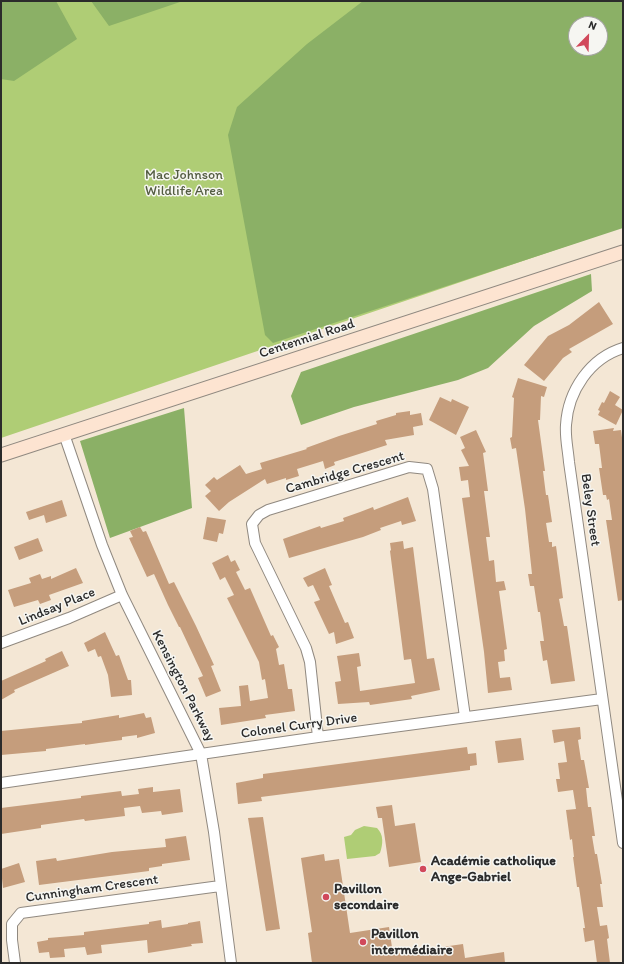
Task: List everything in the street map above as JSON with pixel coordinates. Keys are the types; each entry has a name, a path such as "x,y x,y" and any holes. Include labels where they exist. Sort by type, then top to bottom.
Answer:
{"main road":[{"name":"Centennial Road","path":"1,455 623,252"}],"street":[{"name":"Beley Street","path":"623,348 593,365 581,380 570,403 566,425 569,462 623,843"},
{"name":"Kensington Parkway","path":"64,434 102,545 122,595 201,754 231,963"},
{"name":"Cambridge Crescent","path":"318,737 310,662 306,648 255,543 252,524 259,516 268,510 409,466 427,469 433,489 465,717"},
{"name":"Lindsay Place","path":"1,643 69,618 122,595"},
{"name":"Colonel Curry Drive","path":"1,783 318,737 602,700"},
{"name":"Cunningham Crescent","path":"15,963 12,940 12,924 21,913 220,886"}],"green space":[{"name":"Mac Johnson Wildlife Area","path":"1,1 623,1 623,227 1,438"},
{"path":"1,1 56,1 77,39 14,81 1,79"},
{"path":"91,1 183,1 109,26"},
{"path":"363,1 623,1 623,228 273,343 265,335 228,135 237,107 307,44"},
{"path":"591,274 592,291 534,326 488,368 458,380 354,407 301,425 291,396 301,372"},
{"path":"184,408 192,508 110,538 80,441"},
{"path":"364,826 377,828 381,834 382,846 380,853 375,856 347,859 344,837 351,835 355,830"}],"building":[{"path":"599,302 613,324 569,349 572,352 563,358 544,381 524,365 548,336 569,325"},
{"path":"518,378 547,387 544,397 541,396 540,420 538,420 545,471 543,471 546,495 548,495 552,522 546,523 549,542 552,542 552,547 556,546 563,598 559,599 564,626 567,626 575,681 551,684 547,660 543,661 540,641 544,641 540,612 538,612 534,586 530,586 528,574 532,574 525,509 516,448 512,449 510,438 512,437 514,398 512,397"},
{"path":"610,391 620,397 615,405 623,410 616,425 598,415 600,411 598,410 602,402 604,403"},
{"path":"440,397 451,402 452,399 469,407 456,435 429,420"},
{"path":"410,411 410,415 421,413 423,425 413,427 414,435 385,440 387,445 334,462 335,465 325,469 323,461 297,469 299,476 286,480 286,478 267,484 265,479 229,502 219,511 205,496 211,491 205,485 214,477 217,480 240,465 246,474 262,469 260,463 307,449 306,448 339,436 377,424 376,421 396,415 396,413"},
{"path":"614,428 613,431 621,430 623,445 623,600 618,601 606,520 612,520 609,499 607,500 606,495 603,495 599,468 602,468 599,444 595,444 593,431"},
{"path":"476,430 486,452 483,453 488,491 484,491 490,537 486,537 489,561 494,560 496,582 504,581 506,590 499,591 507,649 504,650 505,661 498,662 500,678 510,677 512,690 488,693 484,652 462,498 470,497 468,480 461,481 459,467 469,466 461,450 465,448 460,437"},
{"path":"408,497 416,521 402,525 401,521 380,528 381,530 363,537 289,558 283,539 320,526 321,528 344,521 343,518 373,507 374,510"},
{"path":"62,500 67,516 46,523 44,515 29,520 26,512"},
{"path":"207,517 226,520 223,534 219,533 217,542 203,539"},
{"path":"140,527 143,532 146,531 169,584 174,582 196,626 214,665 211,666 221,691 206,697 198,678 203,676 180,627 154,574 147,577 129,538 133,537 130,531"},
{"path":"38,538 43,551 19,560 14,547"},
{"path":"403,541 404,549 413,547 427,659 434,658 440,690 411,696 412,699 370,705 369,702 338,704 335,682 341,681 337,656 359,653 361,666 357,667 360,691 415,683 411,659 404,660 390,551 390,543"},
{"path":"228,555 231,562 235,560 240,570 236,572 245,590 250,588 271,636 273,635 279,647 276,649 279,665 284,664 288,689 292,689 295,711 265,715 266,718 221,725 219,708 241,706 239,686 248,685 250,701 268,698 265,679 262,680 259,662 227,598 234,595 225,577 220,580 212,563"},
{"path":"76,568 83,583 49,595 51,600 40,604 38,600 14,607 8,590 31,583 29,578 40,574 42,579 51,576 51,579"},
{"path":"325,568 332,585 329,586 345,623 348,622 354,638 336,644 334,632 329,634 314,602 320,600 313,585 308,587 303,578"},
{"path":"105,632 116,656 119,655 128,680 131,680 132,695 111,697 108,675 101,656 98,657 95,649 88,652 84,643"},
{"path":"62,651 69,666 14,690 15,692 1,700 1,681 46,661 45,659"},
{"path":"144,713 146,718 151,717 155,733 137,738 137,735 122,737 122,740 46,749 46,751 1,755 1,731 82,723 82,721 119,715 119,718"},
{"path":"580,727 581,739 578,740 581,760 584,760 589,788 586,788 588,807 591,807 595,836 592,836 595,854 597,854 602,884 600,884 603,907 597,907 600,926 607,925 610,963 597,963 594,940 585,942 583,928 585,928 579,887 577,887 572,839 570,840 566,810 576,809 573,790 558,792 556,779 560,779 558,763 567,762 564,741 554,743 552,730"},
{"path":"521,738 524,760 498,763 495,741"},
{"path":"467,747 468,754 476,753 477,765 470,766 470,770 261,797 262,801 238,804 236,783 263,778 263,774"},
{"path":"153,787 153,792 180,789 183,812 162,815 161,811 142,813 140,806 124,808 125,816 85,821 84,819 41,825 41,828 1,834 1,808 81,798 81,796 121,791 122,796 139,794 138,789"},
{"path":"392,805 395,826 415,823 421,862 389,867 382,818 378,818 376,807"},
{"path":"263,817 280,929 266,931 248,818"},
{"path":"186,836 190,860 162,864 162,866 149,868 149,871 39,885 36,861 56,858 57,861 112,852 166,847 165,839"},
{"path":"324,854 325,861 339,859 350,933 389,927 393,954 463,944 465,958 504,952 505,963 312,963 308,933 312,932 301,858"},
{"path":"19,863 25,882 3,888 1,869"},
{"path":"161,920 162,928 200,921 203,943 148,953 147,940 101,945 102,953 87,955 85,947 64,949 65,957 50,958 49,952 39,953 37,942 48,940 48,938 84,935 84,932 149,924 149,922"}],"place":[{"name":"Académie catholique Ange-Gabriel","path":"423,869"},
{"name":"Pavillon secondaire","path":"326,897"},
{"name":"Pavillon intermédiaire","path":"363,942"}]}
